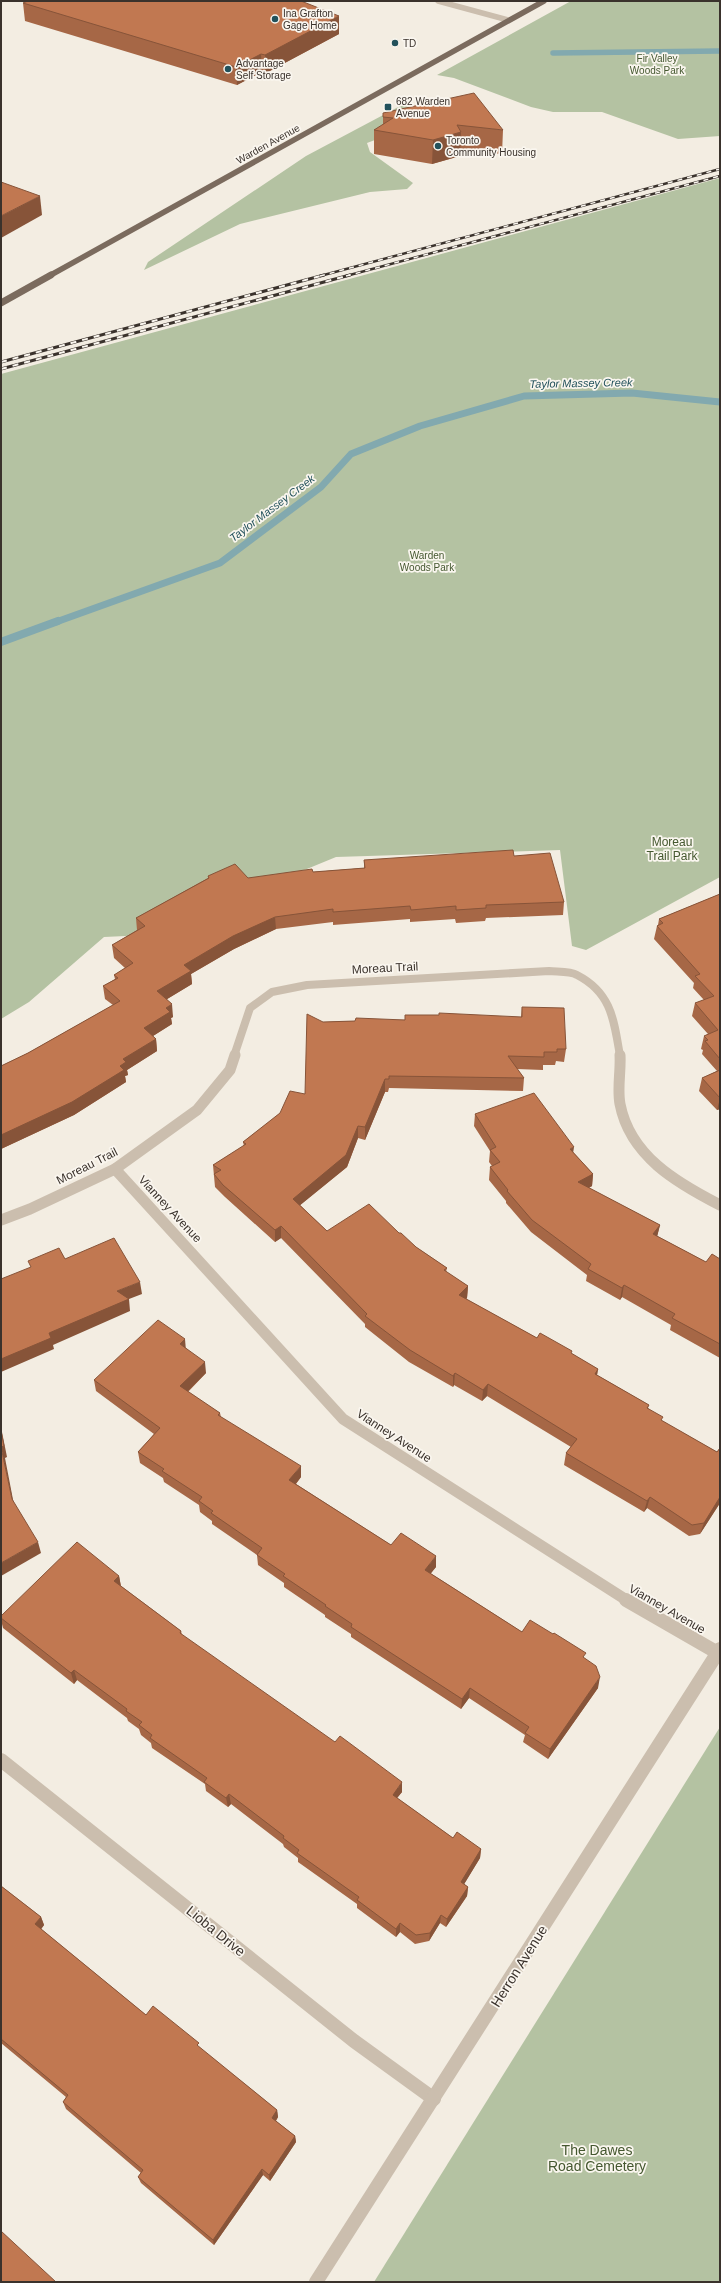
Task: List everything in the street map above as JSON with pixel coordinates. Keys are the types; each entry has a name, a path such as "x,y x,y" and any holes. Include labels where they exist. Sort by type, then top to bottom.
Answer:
{"main road":[{"name":"Warden Avenue","path":"1,303 544,1"}],"street":[{"path":"438,1 508,20"},
{"name":"Moreau Trail","path":"1,1220 30,1209 115,1169 197,1110 230,1070 250,1008 272,992 307,986 549,971 576,974 602,993 613,1015 620,1057 620,1104 631,1136 652,1162 688,1189 720,1206"},
{"name":"Vianney Avenue","path":"115,1169 343,1418 650,1615 719,1651"},
{"name":"Herron Avenue","path":"316,2282 719,1651"},
{"name":"Lioba Drive","path":"1,1760 354,2041 434,2099"}],"green space":[{"name":"Fir Valley Woods Park","path":"571,1 720,1 720,136 678,139 602,112 553,112 531,107 454,78 437,75"},
{"path":"402,105 441,115 367,143 370,152 413,183 407,189 370,192 240,224 144,270 148,262 306,156"},
{"name":"Warden Woods Park","path":"720,178 720,877 586,950 572,946 560,850 336,857 147,935 104,937 29,1002 1,1019 1,374"},
{"name":"The Dawes Road Cemetery","path":"720,1727 720,2282 374,2282"}],"building":[{"path":"28,1 301,1 339,16 265,55 261,54 236,67 23,3"},
{"path":"474,93 503,130 457,125 461,132 433,140 374,130 393,118 383,117 383,113"},
{"path":"1,182 40,196 1,216"},
{"path":"513,850 514,856 550,853 564,902 486,905 486,908 456,910 456,906 411,910 410,906 333,912 333,909 275,917 233,936 184,965 191,971 157,991 172,1004 166,1008 170,1012 144,1028 156,1039 123,1059 126,1062 120,1066 124,1070 72,1102 1,1135 1,1066 28,1053 120,1001 103,986 118,978 114,975 133,963 112,945 145,926 136,918 209,878 208,876 235,864 248,878 312,869 313,872 365,868 364,860"},
{"path":"720,894 720,1059 705,1041 708,1040 704,1036 718,1030 695,1003 714,996 695,976 700,974 657,926 663,923 659,919"},
{"path":"522,1007 564,1008 566,1049 557,1049 557,1052 544,1052 544,1057 508,1056 524,1078 389,1076 389,1079 385,1079 365,1127 358,1126 346,1155 293,1199 327,1231 369,1204 399,1233 401,1233 416,1247 447,1268 444,1270 468,1286 459,1295 537,1338 540,1333 572,1351 571,1353 598,1369 595,1374 649,1405 647,1408 663,1417 661,1420 717,1452 720,1448 720,1497 704,1523 692,1525 650,1497 647,1501 566,1453 577,1439 488,1384 483,1390 455,1373 453,1376 410,1350 365,1316 367,1314 281,1226 275,1230 223,1185 214,1174 221,1170 213,1165 246,1144 243,1142 280,1113 290,1091 305,1094 307,1014 323,1022 355,1021 356,1018 405,1020 405,1015 439,1015 439,1013 522,1017"},
{"path":"720,1070 720,1098 702,1078"},
{"path":"534,1093 574,1147 570,1149 593,1174 578,1182 660,1225 653,1234 706,1262 712,1254 720,1259 720,1344 672,1318 675,1314 624,1285 622,1288 588,1269 591,1264 532,1220 507,1191 508,1190 490,1167 500,1162 490,1150 496,1147 475,1114"},
{"path":"114,1238 140,1282 117,1291 129,1299 49,1333 51,1338 1,1359 1,1279 31,1267 28,1261 59,1248 65,1259"},
{"path":"158,1320 185,1339 180,1344 205,1362 180,1386 220,1413 218,1415 301,1466 289,1480 391,1545 401,1533 436,1556 425,1570 522,1632 530,1620 586,1653 583,1657 596,1666 600,1677 550,1749 525,1733 529,1727 470,1688 462,1699 351,1627 352,1624 283,1576 285,1574 257,1555 262,1548 211,1513 213,1511 199,1501 202,1497 162,1471 164,1469 138,1452 160,1428 94,1380"},
{"path":"1,1431 4,1446 1,1447"},
{"path":"1,1447 12,1499 38,1542 1,1563"},
{"path":"77,1542 119,1576 114,1581 181,1631 180,1633 335,1742 340,1736 402,1782 393,1795 453,1838 457,1832 481,1849 461,1882 468,1887 447,1919 441,1915 430,1933 416,1935 400,1923 396,1929 357,1900 359,1897 297,1853 299,1850 283,1838 284,1836 229,1794 226,1798 204,1782 207,1778 150,1738 152,1735 139,1725 142,1722 126,1711 127,1709 74,1670 71,1673 1,1618 1,1616"},
{"path":"1,1886 41,1917 35,1924 146,2015 153,2006 199,2043 197,2045 277,2110 272,2118 295,2136 269,2175 262,2169 213,2240 138,2177 143,2170 63,2102 68,2095 1,2039"},
{"path":"1,2231 56,2282 1,2282"}],"waterway":[{"path":"553,53 720,51"},
{"name":"Taylor Massey Creek","path":"56,622 220,563 321,487 351,454 420,426 524,396 632,393 720,402"},
{"name":"Taylor Massey Creek","path":"1,642 58,621"}],"railway":[{"path":"320,276 720,169"},
{"path":"346,276 720,176"},
{"path":"1,362 324,275"},
{"path":"1,369 350,275"}],"place":[{"name":"Ina Grafton Gage Home","path":"275,19"},
{"name":"TD","path":"395,43"},
{"name":"Advantage Self Storage","path":"228,69"},
{"name":"682 Warden Avenue","path":"388,107"},
{"name":"Toronto Community Housing","path":"438,146"}],"park label":[{"name":"Moreau Trail Park","path":"672,849"}]}
